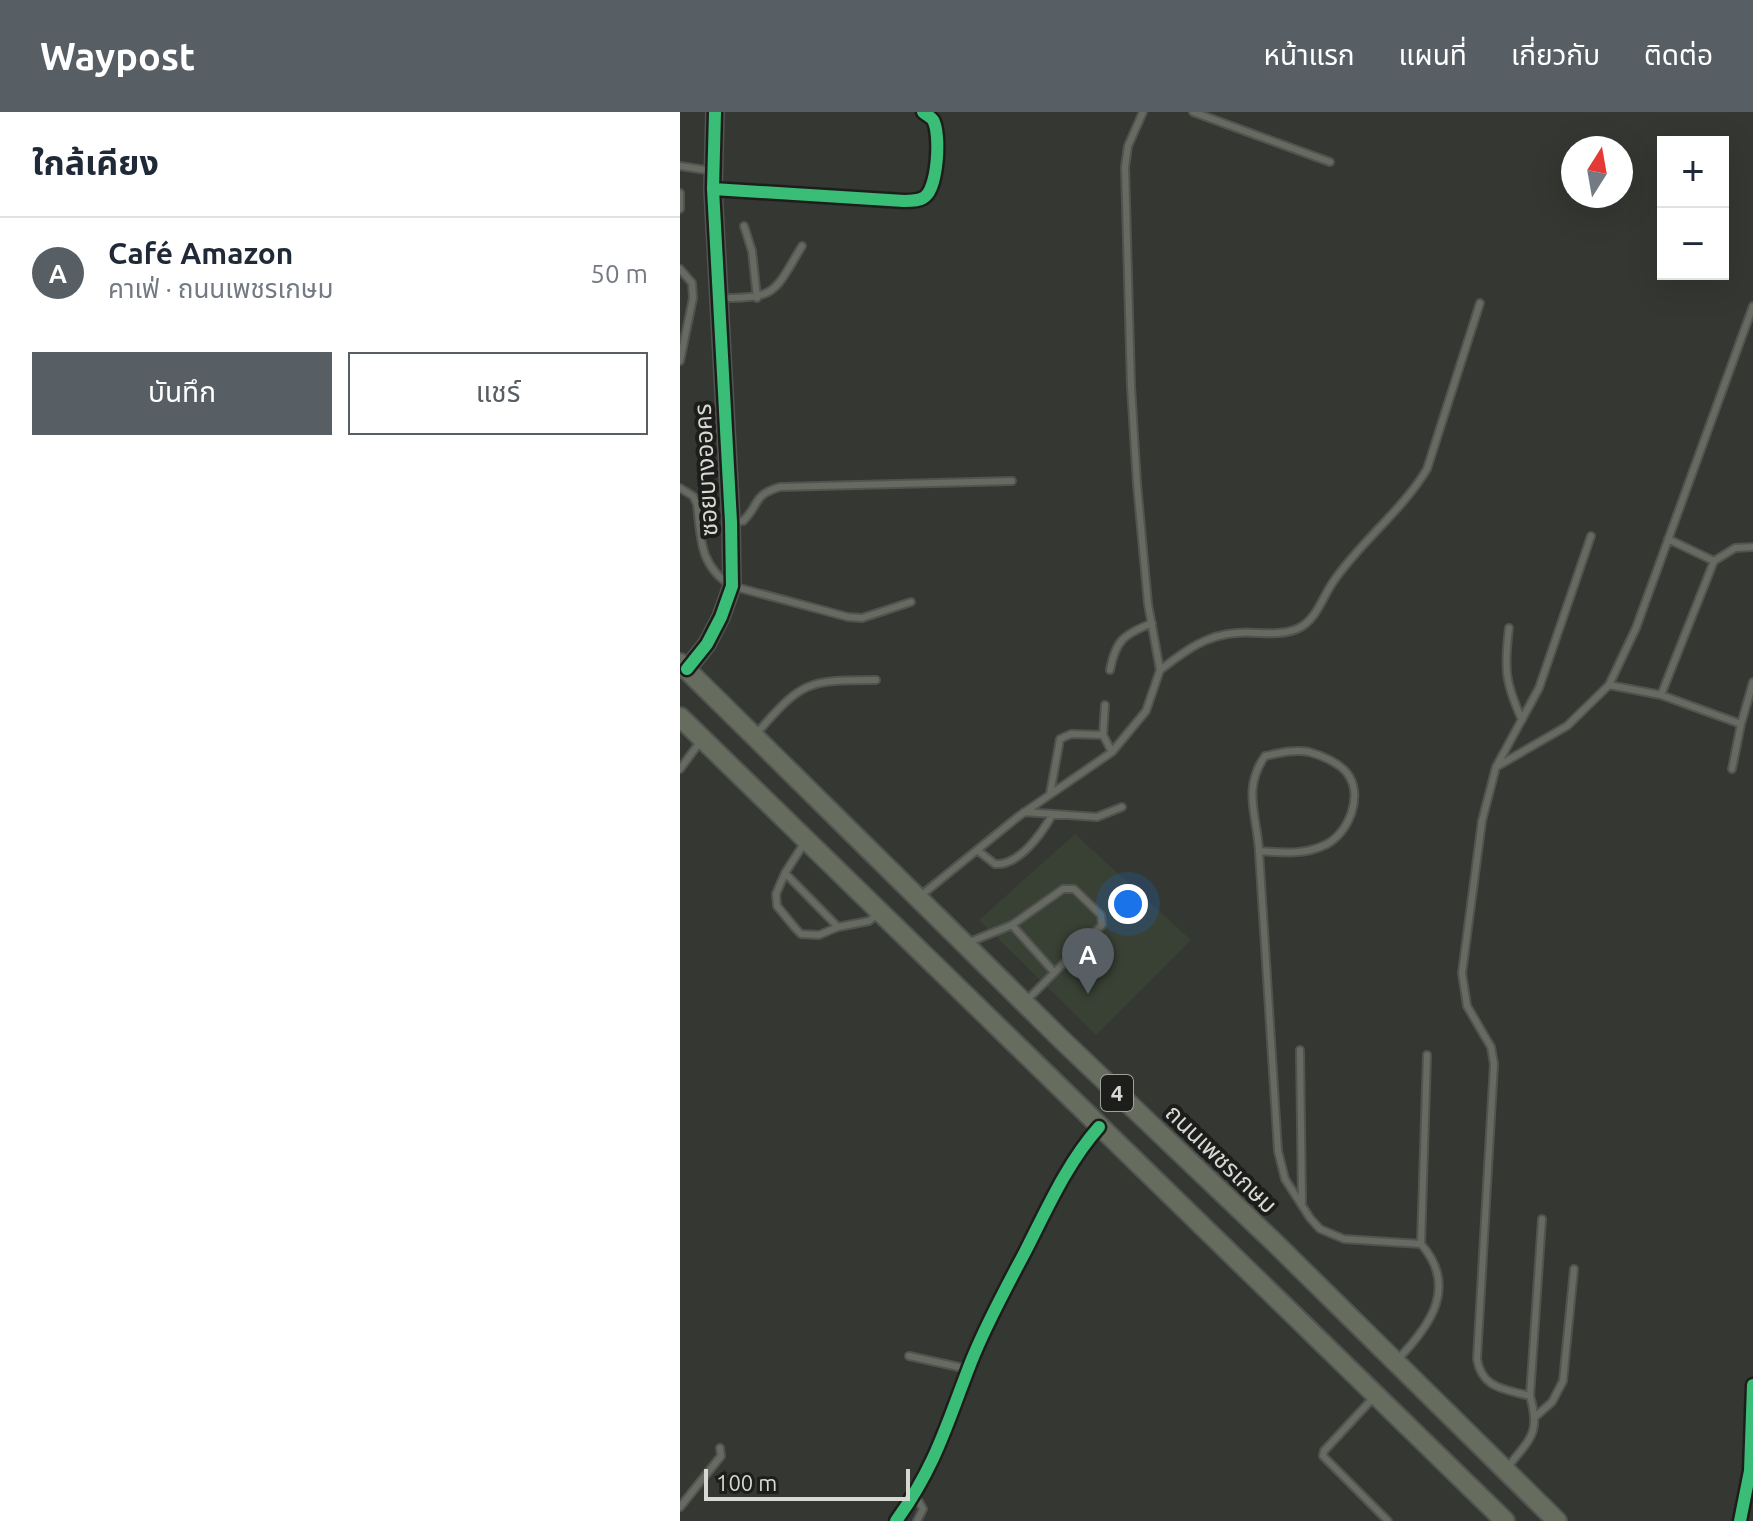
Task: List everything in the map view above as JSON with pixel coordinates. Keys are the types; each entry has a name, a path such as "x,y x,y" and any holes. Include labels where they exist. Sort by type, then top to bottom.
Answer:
{"main road":[{"name":"ถนนเพชรเกษม","path":"683,666 1557,1521"},
{"name":"4","path":"680,717 1505,1521"}],"street":[{"name":"ซอยบางออคร","path":"683,666 707,644 732,586 713,189 715,112"},
{"path":"713,189 904,201 922,199 930,193 935,176 938,135 933,119 923,112"},
{"path":"896,1521 915,1495 942,1443 968,1369 1062,1181 1077,1154 1099,1127"},
{"path":"1740,1521 1750,1471 1753,1385"}],"lane":[{"path":"919,897 1024,812 1112,752 1146,711 1160,670 1137,484 1132,400 1125,167 1128,146 1143,112"},
{"path":"1193,112 1330,162"},
{"path":"680,166 713,171"},
{"path":"680,193 680,209"},
{"path":"744,226 752,251 757,298"},
{"path":"719,298 757,298 769,294 802,246"},
{"path":"680,269 692,283 693,298 680,361"},
{"path":"1160,670 1184,651 1207,639 1235,633 1285,633 1301,628 1314,616 1334,580 1416,488 1427,469 1480,303"},
{"path":"1496,767 1567,726 1609,685 1636,628 1753,306"},
{"path":"731,522 743,521 755,501 767,491 780,487 1012,481"},
{"path":"680,488 693,496 697,504 706,562 719,578 732,586 848,617 862,618 911,602"},
{"path":"1530,1396 1486,1381 1480,1373 1477,1359 1494,1064 1491,1047 1467,1006 1462,973 1482,821 1496,767 1539,688 1591,536"},
{"path":"1668,539 1714,561"},
{"path":"1661,695 1714,561 1735,548 1753,547"},
{"path":"1110,670 1117,645 1129,633 1152,623"},
{"path":"1509,628 1505,674 1522,720"},
{"path":"755,736 785,701 809,685 840,680 876,680"},
{"path":"1732,769 1753,682"},
{"path":"1609,685 1661,695 1741,724"},
{"path":"1105,705 1103,735 1112,752"},
{"path":"1050,794 1060,739 1071,734 1103,735"},
{"path":"680,769 703,739"},
{"path":"1259,851 1305,851 1326,845 1341,835 1353,813 1353,790 1347,774 1331,761 1307,752 1265,756 1255,770 1252,790 1259,851 1278,1151 1285,1179 1320,1229 1344,1239 1421,1244"},
{"path":"1024,812 1097,817 1122,807"},
{"path":"977,850 995,864 1006,864 1039,835 1052,815"},
{"path":"807,839 785,873 775,901 796,929 811,936 869,921 881,912"},
{"path":"785,873 838,927"},
{"path":"965,944 1012,925 1068,888 1074,889 1101,915 1104,919 1102,925 1025,1002"},
{"path":"1012,925 1054,972"},
{"path":"1300,1050 1302,1206"},
{"path":"1395,1362 1427,1326 1439,1292 1437,1267 1421,1244 1427,1055"},
{"path":"1506,1470 1535,1430 1530,1396 1542,1219"},
{"path":"1535,1417 1552,1402 1563,1381 1574,1269"},
{"path":"909,1356 968,1369"},
{"path":"1376,1394 1324,1451 1323,1456 1388,1521"},
{"path":"680,1507 717,1465 720,1448"},
{"path":"915,1495 923,1509 917,1521"}],"shaded area":[{"path":"1075,834 1191,940 1096,1035 979,920"}],"cycle path":[{"path":"687,669 707,644 732,586 713,189 715,112"},
{"path":"713,189 904,201 921,199 932,185 937,149 933,120 923,112"},
{"path":"896,1521 931,1463 983,1334 1050,1203 1067,1171 1099,1127"},
{"path":"1740,1521 1750,1471 1753,1385"}],"place":[{"name":"Café Amazon","path":"1088,994"}]}
